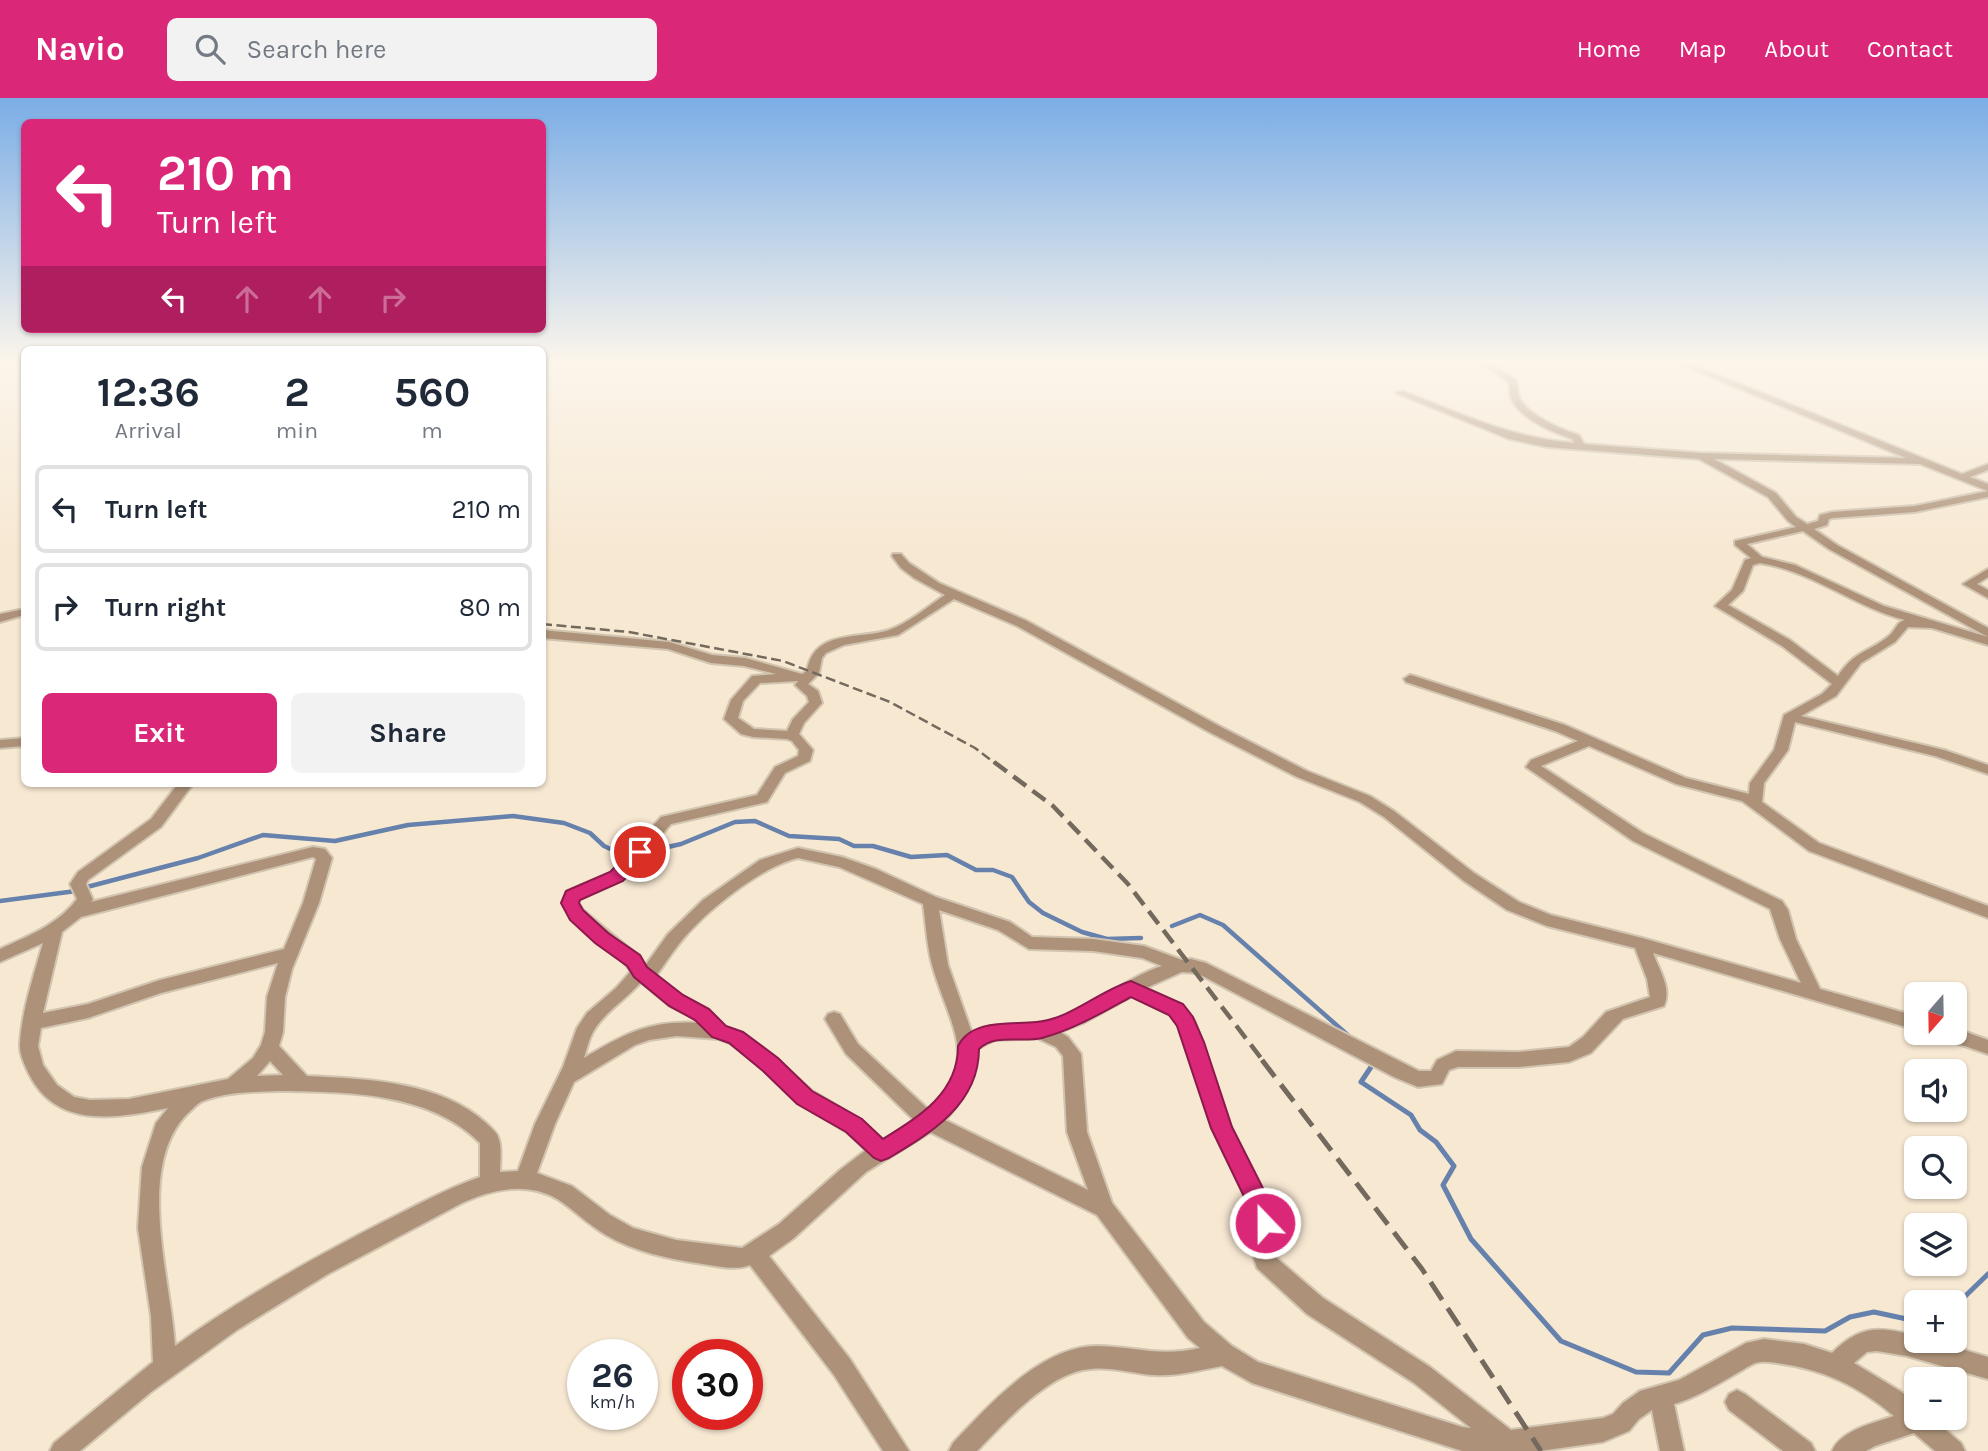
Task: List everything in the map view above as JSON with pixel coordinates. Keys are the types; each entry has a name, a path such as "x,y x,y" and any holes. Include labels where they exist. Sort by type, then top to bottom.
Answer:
{"street":[{"path":"1481,425 1508,436 1548,444 1579,442 1701,456 1921,461"},
{"path":"1547,425 1579,442"},
{"path":"1833,425 1988,488"},
{"path":"1701,456 1772,495 1792,519 1864,566 1988,634"},
{"path":"1965,479 1966,475 1988,467"},
{"path":"1988,494 1956,503 1891,512 1840,512 1823,518 1825,522 1806,528 1765,535 1739,543 1758,559 1801,572 1882,610 1919,620 1969,639 1988,641"},
{"path":"897,556 908,570 954,594 1047,636 1216,730 1302,774 1365,799 1389,814 1469,877 1513,906 1547,920 1642,944 1904,1019"},
{"path":"1758,559 1749,562 1737,591 1720,606 1786,643 1839,683"},
{"path":"1988,572 1969,584 1988,595"},
{"path":"719,1032 702,1014 676,1001 644,974 634,960 602,938 576,915 570,903 573,895 617,876 666,820 762,799 787,764 805,758 806,750 802,742 792,736 748,733 736,726 731,719 737,700 756,679 803,677 815,670 814,660 822,651 855,639 891,633 911,624 954,594"},
{"path":"0,618 21,613"},
{"path":"1755,802 1757,783 1781,750 1790,717 1829,695 1846,670 1863,655 1890,641 1904,624 1919,620"},
{"path":"546,634 658,645 711,659 745,662 803,677"},
{"path":"792,736 798,722 816,703 813,694 801,685 803,677"},
{"path":"1410,679 1560,728 1681,781 1755,802 1814,847 1988,912"},
{"path":"1790,717 1880,737 1988,770"},
{"path":"1589,741 1536,763 1533,767 1638,837 1776,905 1780,910 1788,939 1814,993"},
{"path":"0,744 21,742"},
{"path":"78,912 85,900 78,884 83,876 156,823 184,787"},
{"path":"0,956 55,929 78,912 300,855 320,853 324,858 276,997 274,1032 269,1048 259,1063 233,1086"},
{"path":"525,1180 545,1124 586,1027 644,974 693,918 738,883 781,857 799,853 842,862 930,901 994,922 1029,943 1094,944 1144,952 1181,966 1202,967 1376,1060 1418,1079 1429,1081 1436,1079 1443,1065 1456,1059 1557,1056 1578,1052 1614,1014 1648,1007 1658,1001 1659,991 1644,957 1642,944"},
{"path":"62,1451 111,1408 165,1367 240,1317 344,1254 438,1205 490,1182 525,1180 562,1190 600,1220 640,1241 725,1256 742,1258 755,1255 862,1163 929,1122 957,1092 968,1058 968,1046 940,965 930,901"},
{"path":"55,929 36,996 29,1048 42,1079 54,1095 72,1105 103,1109 193,1096 233,1086 302,1083 414,1095 442,1105 473,1122 491,1140 490,1182"},
{"path":"33,1022 88,1012 160,987 292,953"},
{"path":"968,1046 989,1032 1040,1030 1068,1020 1181,966"},
{"path":"1131,988 1176,1010 1186,1022 1222,1128 1262,1210 1265,1223 1260,1251 1265,1261 1315,1306 1422,1375 1509,1443"},
{"path":"834,1019 852,1049 929,1122 1104,1208"},
{"path":"567,1077 629,1040 649,1032 688,1029 719,1032 736,1038 805,1097 854,1126 881,1151"},
{"path":"1040,1030 1062,1042 1072,1055 1077,1132 1104,1208 1196,1330 1224,1354 1252,1372 1281,1384 1453,1436 1509,1443 1603,1430 1621,1423 1648,1399 1684,1390 1746,1354 1764,1350 1804,1355 1836,1365 1904,1409"},
{"path":"1967,1040 1988,1047"},
{"path":"269,1048 302,1083"},
{"path":"165,1367 162,1316 148,1228 152,1167 166,1123 193,1096"},
{"path":"755,1255 842,1367 897,1451"},
{"path":"1836,1365 1865,1340 1885,1339 1988,1368"},
{"path":"961,1451 1020,1394 1057,1369 1081,1359 1165,1365 1224,1354"},
{"path":"1661,1397 1672,1451"},
{"path":"1737,1402 1803,1451"},
{"path":"1844,1451 1869,1436 1904,1424"},
{"path":"1929,1430 1953,1451"}],"waterway":[{"path":"83,888 198,858 263,835 335,841 408,825 513,816 564,823 590,833 604,846 617,852 632,852"},
{"path":"650,851 681,844 735,822 755,821 789,836 839,839 854,846 873,846 911,857 947,855 976,870 993,870 1012,877 1029,902 1043,913 1082,932 1107,939 1141,938"},
{"path":"0,901 76,891"},
{"path":"1172,926 1200,915 1223,925 1350,1037"},
{"path":"1373,1064 1361,1082 1411,1115 1420,1130 1436,1142 1454,1166 1443,1185 1471,1239 1561,1341 1636,1372 1669,1373 1703,1335 1732,1328 1825,1331 1850,1317 1874,1312 1904,1318"},
{"path":"1967,1294 1988,1274"}],"railway":[{"path":"546,624 629,632 783,661 890,702 975,748 996,764"},
{"path":"994,762 1053,806 1128,884 1264,1062"},
{"path":"1262,1060 1422,1269 1541,1451"}],"route":[{"path":"640,852 617,876 573,895 570,903 576,915 602,938 634,960 639,965 640,972 676,1001 702,1014 719,1032 736,1038 805,1097 854,1126 881,1151 929,1122 945,1107 957,1092 965,1073 968,1046 978,1037 989,1032 1040,1030 1091,1010 1131,988 1159,999 1176,1010 1186,1022 1222,1128 1262,1210 1265,1223"}]}
